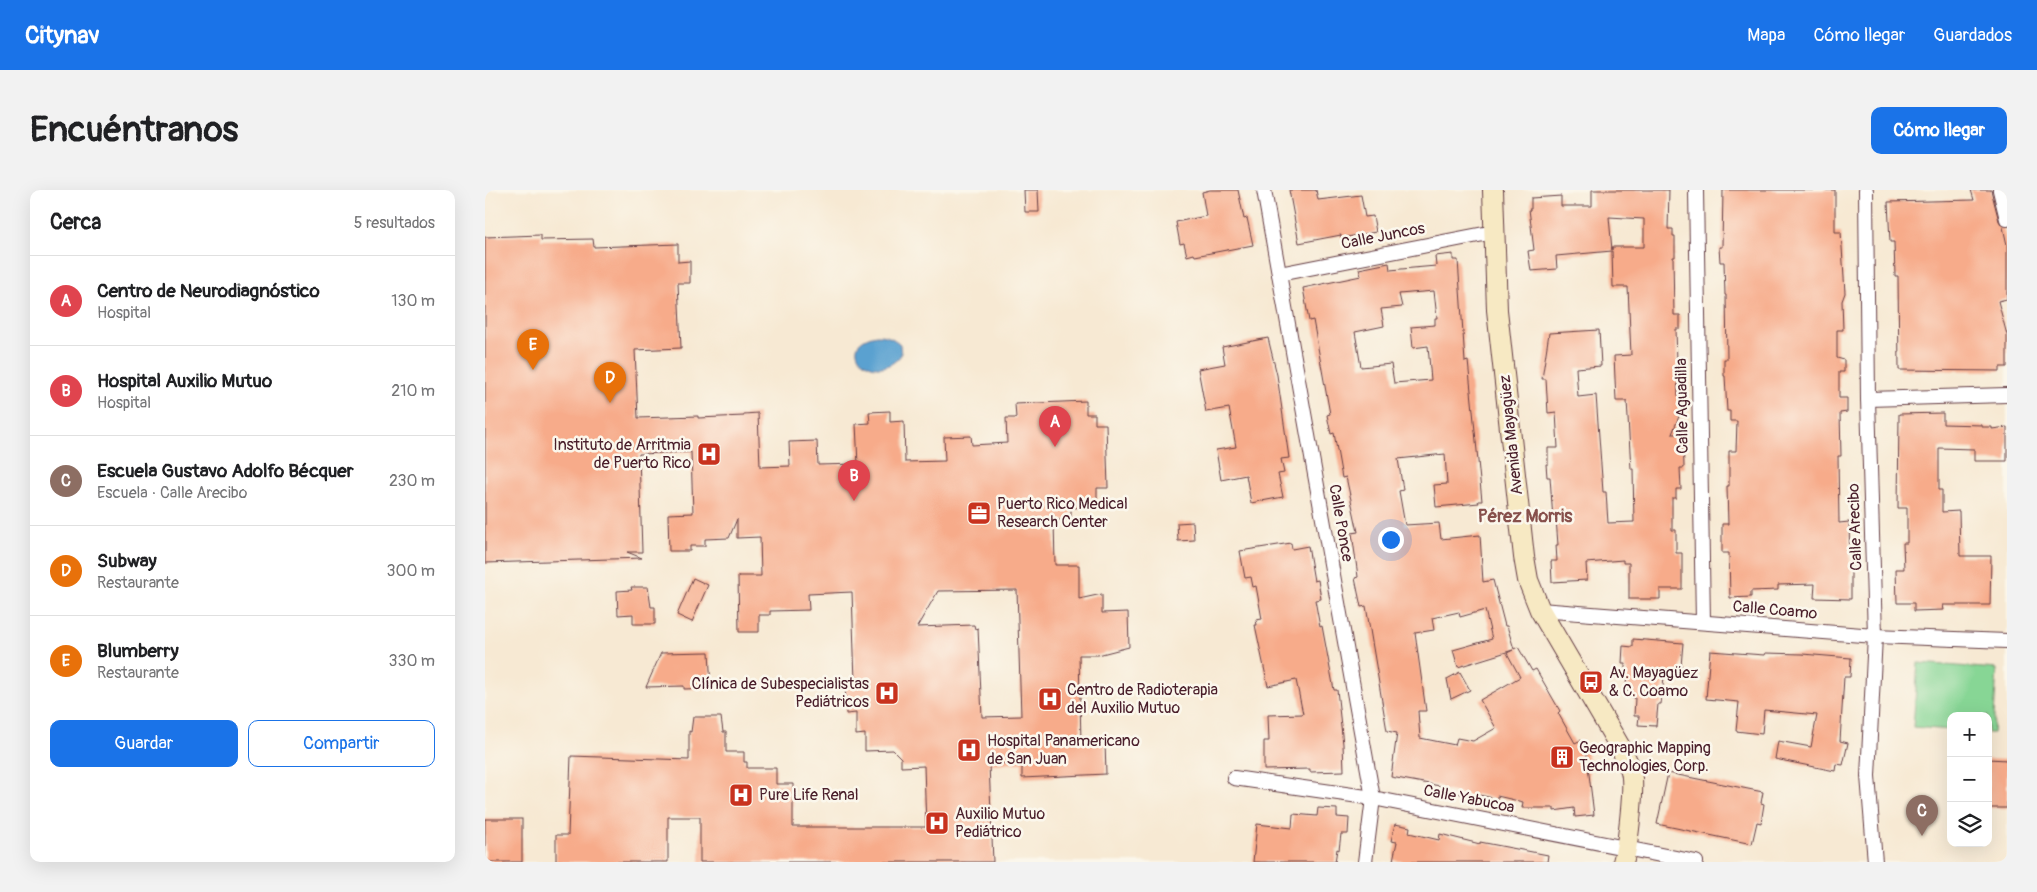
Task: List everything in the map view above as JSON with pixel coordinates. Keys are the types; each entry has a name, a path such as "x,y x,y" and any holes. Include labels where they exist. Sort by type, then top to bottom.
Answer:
{"street":[{"name":"Calle Ponce","path":"1264,190 1373,798 1365,862"},
{"name":"Avenida Mayagüez","path":"1493,190 1497,310 1528,580 1540,610 1623,752 1631,771 1625,855"},
{"name":"Calle Aguadilla","path":"1697,190 1703,622"},
{"name":"Calle Arecibo","path":"1866,190 1868,399 1875,636 1868,776 1875,862"},
{"path":"2000,190 2007,219"},
{"name":"Calle Juncos","path":"1279,274 1494,232"},
{"path":"1868,399 2007,395"},
{"name":"Calle Coamo","path":"1540,610 1875,636 2007,641"},
{"name":"Calle Yabucoa","path":"1234,778 1373,798 1625,855 1696,862"}],"green space":[{"path":"1918,663 1997,669 1993,733 1992,712 1947,712 1947,730 1913,727"}],"water":[{"path":"876,335 889,337 900,344 901,355 891,364 880,367 870,366 862,361 858,354 857,347 863,340"}],"building":[{"path":"1024,190 1038,190 1039,212 1025,212"},
{"path":"1210,190 1238,190 1244,219 1247,218 1253,245 1187,256 1184,243 1180,244 1176,222 1206,216 1202,192"},
{"path":"1289,190 1316,190 1318,200 1361,195 1365,217 1373,216 1376,232 1341,238 1341,235 1299,243"},
{"path":"1592,190 1669,190 1668,229 1673,229 1673,236 1675,236 1675,257 1673,257 1674,315 1680,315 1680,329 1676,329 1678,396 1683,406 1672,434 1683,434 1684,468 1680,468 1681,489 1676,489 1676,498 1672,498 1672,530 1676,530 1676,553 1682,553 1682,589 1660,589 1660,599 1629,599 1629,563 1623,563 1623,560 1586,563 1587,580 1552,582 1551,561 1557,561 1556,545 1558,545 1556,518 1553,519 1550,477 1547,477 1546,464 1548,464 1548,448 1558,448 1556,412 1548,413 1546,379 1542,379 1549,333 1599,330 1601,366 1576,368 1578,397 1596,395 1603,492 1606,492 1608,523 1634,522 1633,469 1631,469 1627,401 1616,401 1614,356 1631,355 1628,287 1613,287 1612,251 1556,256 1557,269 1531,271 1528,251 1534,250 1529,209 1531,209 1531,198 1561,196 1561,206 1592,206","holes":["1609,217 1644,219 1644,247 1612,247 1612,250"]},
{"path":"1723,190 1835,190 1835,232 1841,232 1845,293 1842,301 1843,330 1837,330 1837,358 1844,360 1844,372 1839,372 1839,398 1847,398 1847,412 1840,413 1841,456 1838,456 1839,523 1849,522 1851,599 1814,598 1815,584 1778,585 1778,590 1751,591 1751,597 1730,598 1729,553 1722,553 1722,524 1728,524 1727,486 1729,486 1729,451 1736,451 1737,421 1730,421 1730,411 1727,411 1724,376 1724,359 1727,359 1726,295 1724,262 1720,262 1719,247 1722,247"},
{"path":"1971,190 1991,190 2007,245 2007,299 1998,301 2007,335 2007,367 2000,367 2000,371 1899,370 1898,276 1895,276 1894,242 1890,242 1888,202 1974,200"},
{"path":"541,235 541,240 593,239 594,247 678,244 678,262 690,261 690,283 678,283 681,348 635,350 638,418 698,416 698,418 744,416 744,414 758,413 760,467 790,466 789,442 817,441 818,465 858,464 856,424 870,423 869,412 890,411 890,422 904,421 905,462 945,461 944,437 971,436 972,445 1007,443 1006,418 1016,418 1015,404 1086,401 1086,414 1095,414 1095,424 1106,424 1108,488 1097,488 1097,500 1089,500 1089,507 1071,508 1071,520 1054,520 1055,565 1079,565 1079,599 1102,594 1102,613 1128,612 1129,647 1098,655 1079,655 1081,743 1105,742 1106,774 1022,778 1022,763 989,764 993,862 700,862 700,817 668,817 668,862 556,862 556,835 568,835 571,756 689,760 689,731 691,732 693,717 721,717 723,732 726,732 726,752 744,752 744,762 747,762 747,768 776,768 776,784 793,784 793,827 926,827 924,766 901,767 901,758 893,750 865,751 865,734 856,735 856,713 846,714 845,682 855,682 852,592 808,594 809,610 770,611 770,615 759,615 759,632 739,632 738,576 761,576 760,537 737,538 737,519 729,538 705,539 705,546 690,546 690,551 669,551 668,514 693,513 691,452 639,454 642,552 627,552 642,558 485,563 485,237","holes":["1017,590 1021,716 982,717 978,628 975,629 974,625 917,627 938,591"]},
{"path":"1453,254 1453,260 1458,260 1465,362 1468,361 1482,501 1478,501 1479,503 1436,507 1434,485 1447,484 1445,454 1398,459 1403,490 1399,491 1405,525 1439,523 1441,539 1480,535 1483,582 1493,580 1505,626 1507,626 1514,649 1518,647 1532,671 1536,669 1560,711 1558,713 1575,743 1581,740 1588,754 1586,755 1592,764 1588,766 1594,815 1575,817 1574,808 1554,811 1554,808 1522,808 1523,802 1497,796 1497,799 1475,794 1475,797 1439,789 1440,786 1391,777 1397,733 1387,731 1366,606 1361,607 1355,578 1358,577 1352,533 1358,532 1346,477 1342,478 1334,433 1331,434 1327,415 1330,414 1313,320 1309,321 1303,288 1361,276 1359,269 1389,263 1390,270 1436,266 1435,256","holes":["1434,291 1437,318 1435,318 1435,325 1411,327 1413,348 1428,346 1431,380 1394,383 1391,364 1361,367 1355,332 1384,326 1381,309 1402,307 1399,294","1485,610 1492,639 1453,650 1458,667 1513,650 1507,653 1520,677 1480,700 1496,728 1473,741 1457,738 1455,745 1420,738 1418,711 1426,711 1415,633 1434,630 1432,618 1459,612 1460,617"]},
{"path":"1268,338 1277,375 1289,458 1281,459 1284,473 1278,474 1283,497 1251,503 1246,475 1221,480 1216,450 1236,447 1229,408 1206,412 1198,369 1225,364 1222,347"},
{"path":"1943,413 1943,424 1982,425 1982,427 1992,427 1992,429 2007,427 2007,461 1974,461 1974,449 1939,448 1939,490 1942,490 1942,512 1959,511 1960,556 1991,556 1990,605 1943,605 1944,610 1914,611 1914,603 1897,603 1896,569 1904,569 1903,543 1907,543 1907,508 1898,508 1899,414"},
{"path":"1193,522 1194,540 1178,541 1177,523"},
{"path":"1291,543 1292,549 1308,546 1314,581 1318,580 1321,599 1315,600 1334,690 1337,690 1344,771 1310,772 1310,769 1264,770 1264,741 1269,741 1268,715 1303,714 1296,680 1268,686 1255,625 1257,625 1256,620 1262,619 1256,586 1253,587 1251,577 1245,578 1240,551"},
{"path":"693,578 708,585 692,622 677,615"},
{"path":"631,587 648,587 651,607 655,607 655,624 633,624 633,614 618,615 617,591 632,590"},
{"path":"1633,639 1683,643 1680,678 1664,677 1661,704 1658,704 1656,726 1638,725 1639,716 1634,716 1635,698 1631,697 1632,692 1626,691 1627,670 1625,670 1625,663 1622,663 1623,646 1633,647"},
{"path":"1710,651 1764,655 1765,653 1802,654 1851,658 1850,677 1844,677 1840,741 1848,743 1843,765 1836,764 1835,771 1775,759 1778,741 1811,747 1817,715 1764,710 1762,734 1736,731 1739,702 1706,699"},
{"path":"709,652 711,688 684,689 684,686 646,687 661,653"},
{"path":"1460,672 1470,690 1451,699 1447,679"},
{"path":"1992,759 2007,760 2007,808 1992,808"},
{"path":"1668,773 1763,792 1761,803 1764,804 1761,823 1757,822 1752,844 1657,824"},
{"path":"1318,808 1337,809 1337,817 1349,818 1348,834 1341,834 1335,862 1253,862 1257,824 1292,828 1293,814 1317,816"},
{"path":"485,819 522,819 522,862 485,862"},
{"path":"1395,824 1410,827 1409,833 1439,840 1440,834 1480,844 1480,842 1548,855 1547,862 1406,862 1393,860 1397,842 1391,841"}],"place":[{"name":"Blumberry","path":"533,370"},
{"name":"Subway","path":"610,403"},
{"name":"Centro de Neurodiagnóstico","path":"1055,447"},
{"name":"Instituto de Arritmia de Puerto Rico","path":"709,454"},
{"name":"Hospital Auxilio Mutuo","path":"854,501"},
{"name":"Puerto Rico Medical Research Center","path":"979,513"},
{"name":"Av. Mayagüez & C. Coamo","path":"1591,682"},
{"name":"Clínica de Subespecialistas Pediátricos","path":"887,693"},
{"name":"Centro de Radioterapia del Auxilio Mutuo","path":"1050,699"},
{"name":"Hospital Panamericano de San Juan","path":"969,750"},
{"name":"Geographic Mapping Technologies, Corp.","path":"1562,757"},
{"name":"Pure Life Renal","path":"741,795"},
{"name":"Auxilio Mutuo Pediátrico","path":"937,823"},
{"name":"Escuela Gustavo Adolfo Bécquer","path":"1922,836"}],"district":[{"name":"Pérez Morris","path":"1525,516"}]}
